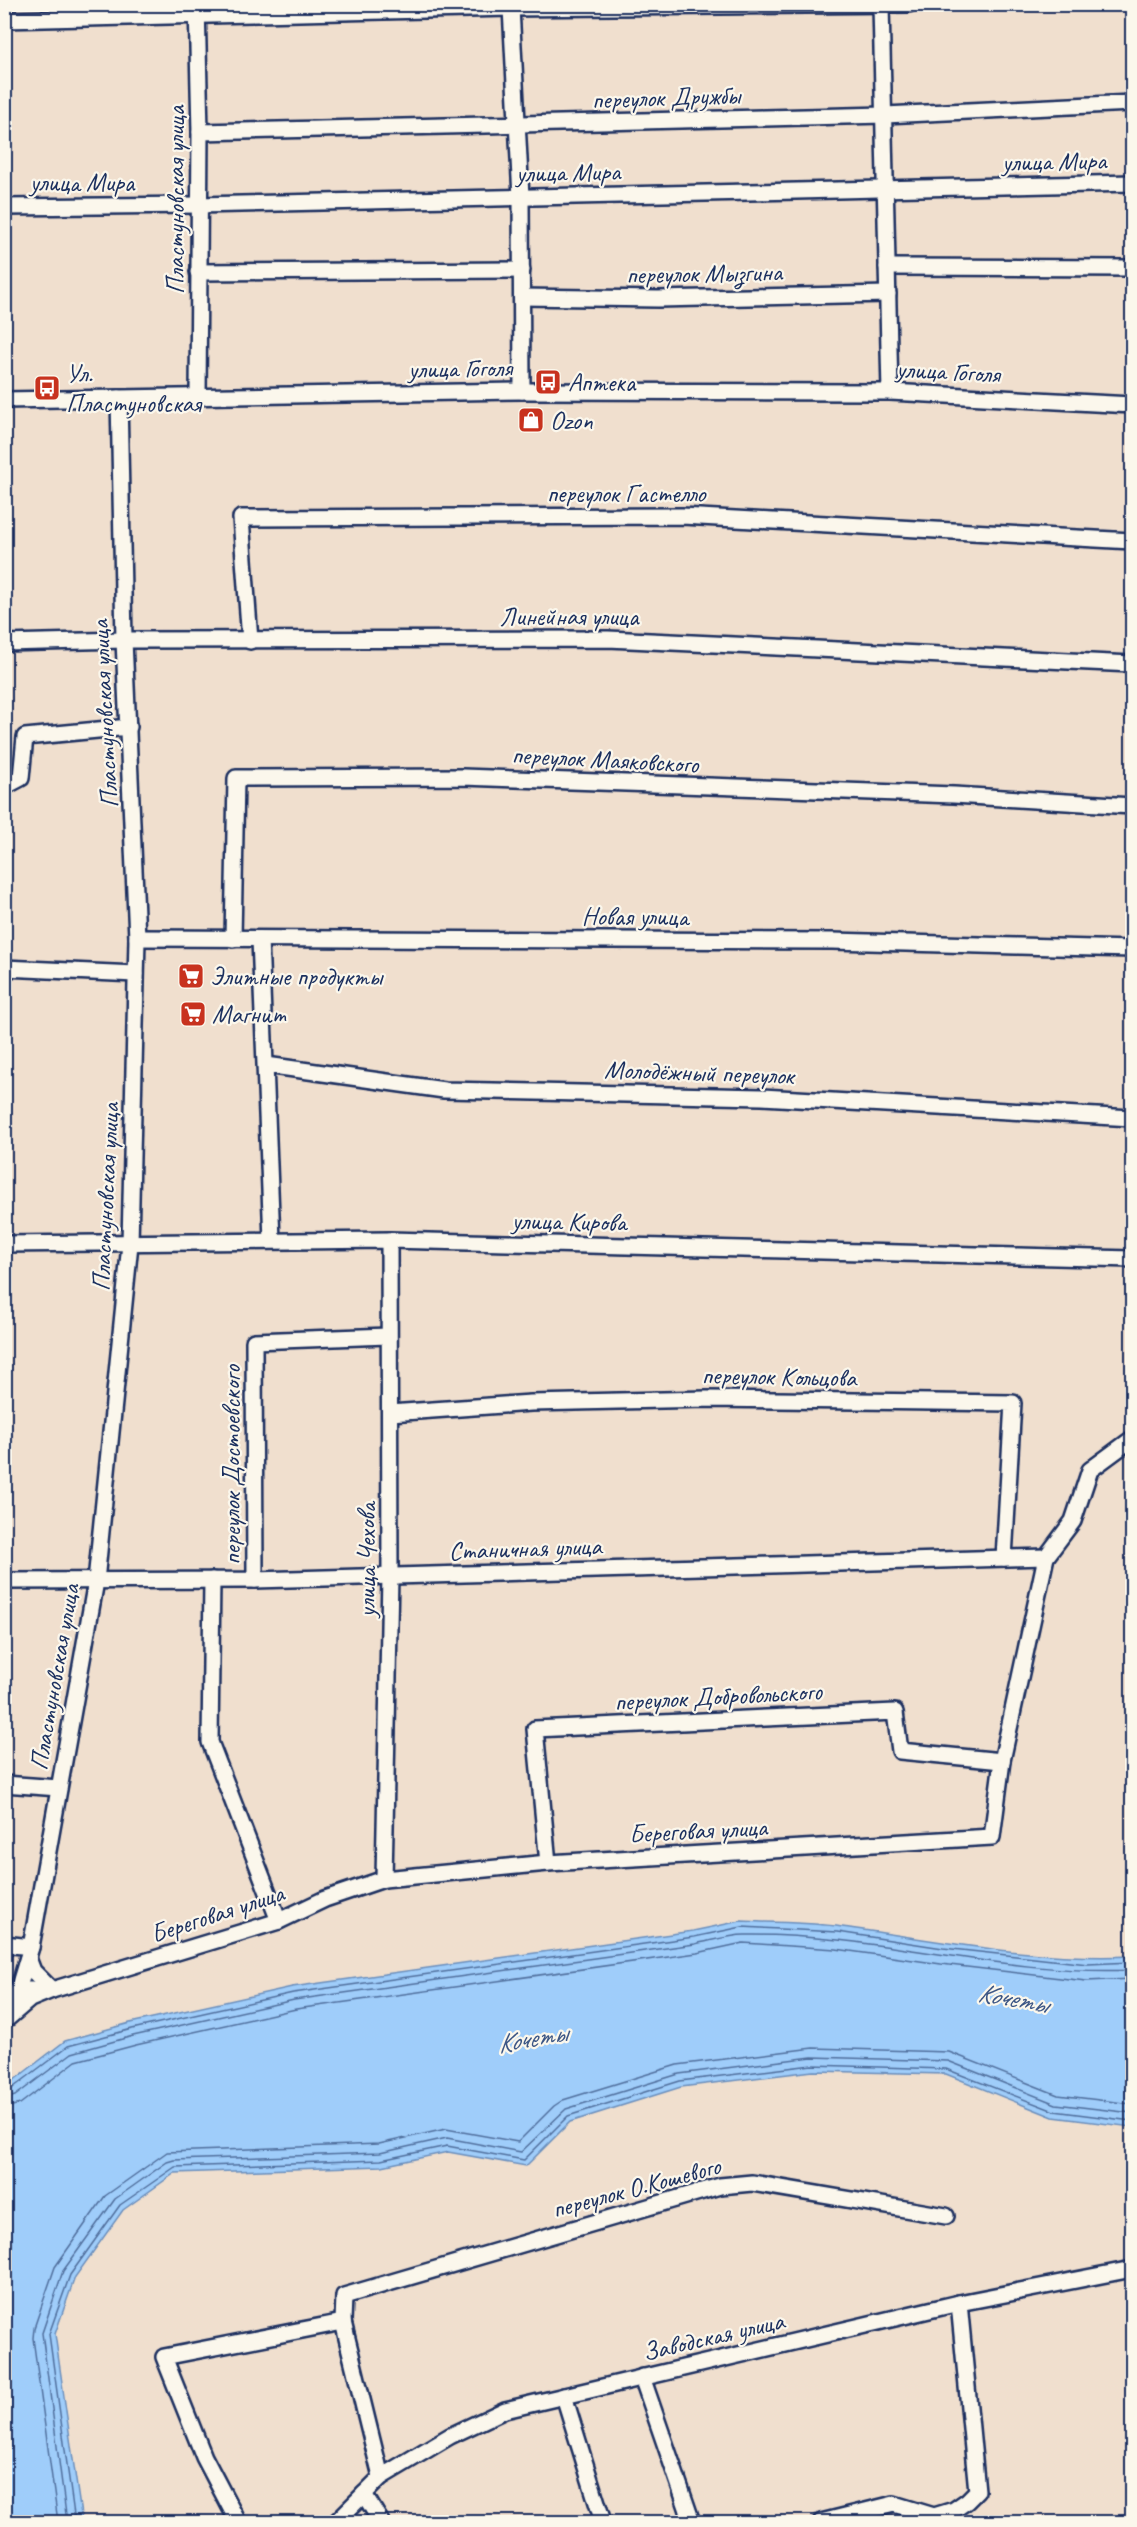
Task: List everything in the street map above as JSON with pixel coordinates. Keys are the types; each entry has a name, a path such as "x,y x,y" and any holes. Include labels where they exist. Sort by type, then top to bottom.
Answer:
{"street":[{"path":"4,20 35,12 197,9 909,4"},
{"path":"881,5 890,392"},
{"path":"511,8 521,197 522,391"},
{"name":"Пластуновская улица","path":"197,9 200,132 198,397"},
{"name":"переулок Дружбы","path":"200,132 518,126 885,115 1132,104"},
{"name":"улица Мира","path":"4,207 198,205 1132,183"},
{"path":"887,267 1132,268"},
{"path":"198,272 522,270"},
{"name":"переулок Мызгина","path":"522,297 658,299 888,294"},
{"name":"улица Гоголя","path":"4,400 522,391 890,392 1132,405"},
{"name":"Пластуновская улица","path":"18,1990 29,1952 96,1581 130,1244 137,938 124,640 119,398"},
{"name":"переулок Гастелло","path":"250,641 241,518 682,516 1132,541"},
{"name":"Линейная улица","path":"4,643 124,640 608,639 1132,664"},
{"path":"4,788 21,778 25,737 129,727"},
{"name":"переулок Маяковского","path":"233,939 236,778 463,777 711,788 954,795 1132,806"},
{"name":"Новая улица","path":"137,938 832,941 1132,949"},
{"path":"260,939 272,1240"},
{"path":"4,968 136,974"},
{"name":"Молодёжный переулок","path":"266,1065 444,1090 762,1097 1132,1118"},
{"name":"улица Кирова","path":"4,1244 389,1240 1132,1259"},
{"name":"улица Чехова","path":"384,1880 390,1576 389,1240"},
{"name":"переулок Достоевского","path":"255,1580 254,1341 388,1336"},
{"name":"переулок Кольцова","path":"390,1413 531,1403 707,1399 1013,1403 1004,1558"},
{"name":"Береговая улица","path":"18,1990 52,1990 279,1921 325,1899 384,1880 548,1863 992,1837 1002,1761 1046,1557 1073,1521 1090,1470 1132,1439"},
{"name":"Станичная улица","path":"4,1581 255,1580 1046,1557"},
{"path":"212,1580 210,1742 279,1921"},
{"name":"переулок Добровольского","path":"548,1863 535,1728 895,1712 900,1751 1002,1761"},
{"path":"4,1784 59,1788"},
{"path":"4,1944 29,1952 33,1971 52,1990 30,2000 17,2009 4,2023"},
{"path":"4,2016 18,1990"},
{"name":"переулок О.Кошевого","path":"343,2322 344,2296 720,2186 752,2183 946,2216"},
{"name":"Заводская улица","path":"336,2523 381,2477 450,2436 505,2410 958,2303 1132,2269"},
{"path":"821,2523 894,2504 934,2516 954,2510 977,2491 958,2303"},
{"path":"238,2523 204,2457 164,2357 343,2322 381,2477"},
{"path":"642,2377 692,2523"},
{"path":"564,2396 603,2523"},
{"path":"364,2494 381,2523"}],"water":[{"name":"Кочеты","path":"741,1921 830,1925 1023,1952 1096,1957 1132,1956 1132,2127 1053,2117 946,2074 813,2071 681,2087 570,2122 526,2166 448,2152 382,2166 175,2173 123,2210 75,2277 55,2334 82,2522 5,2522 5,2087 65,2041 130,2023 292,1987 693,1931"}],"place":[{"name":"Аптека","path":"548,382"},
{"name":"Ул. Пластуновская","path":"47,388"},
{"name":"Ozon","path":"531,420"},
{"name":"Элитные продукты","path":"191,976"},
{"name":"Магнит","path":"193,1014"}]}
